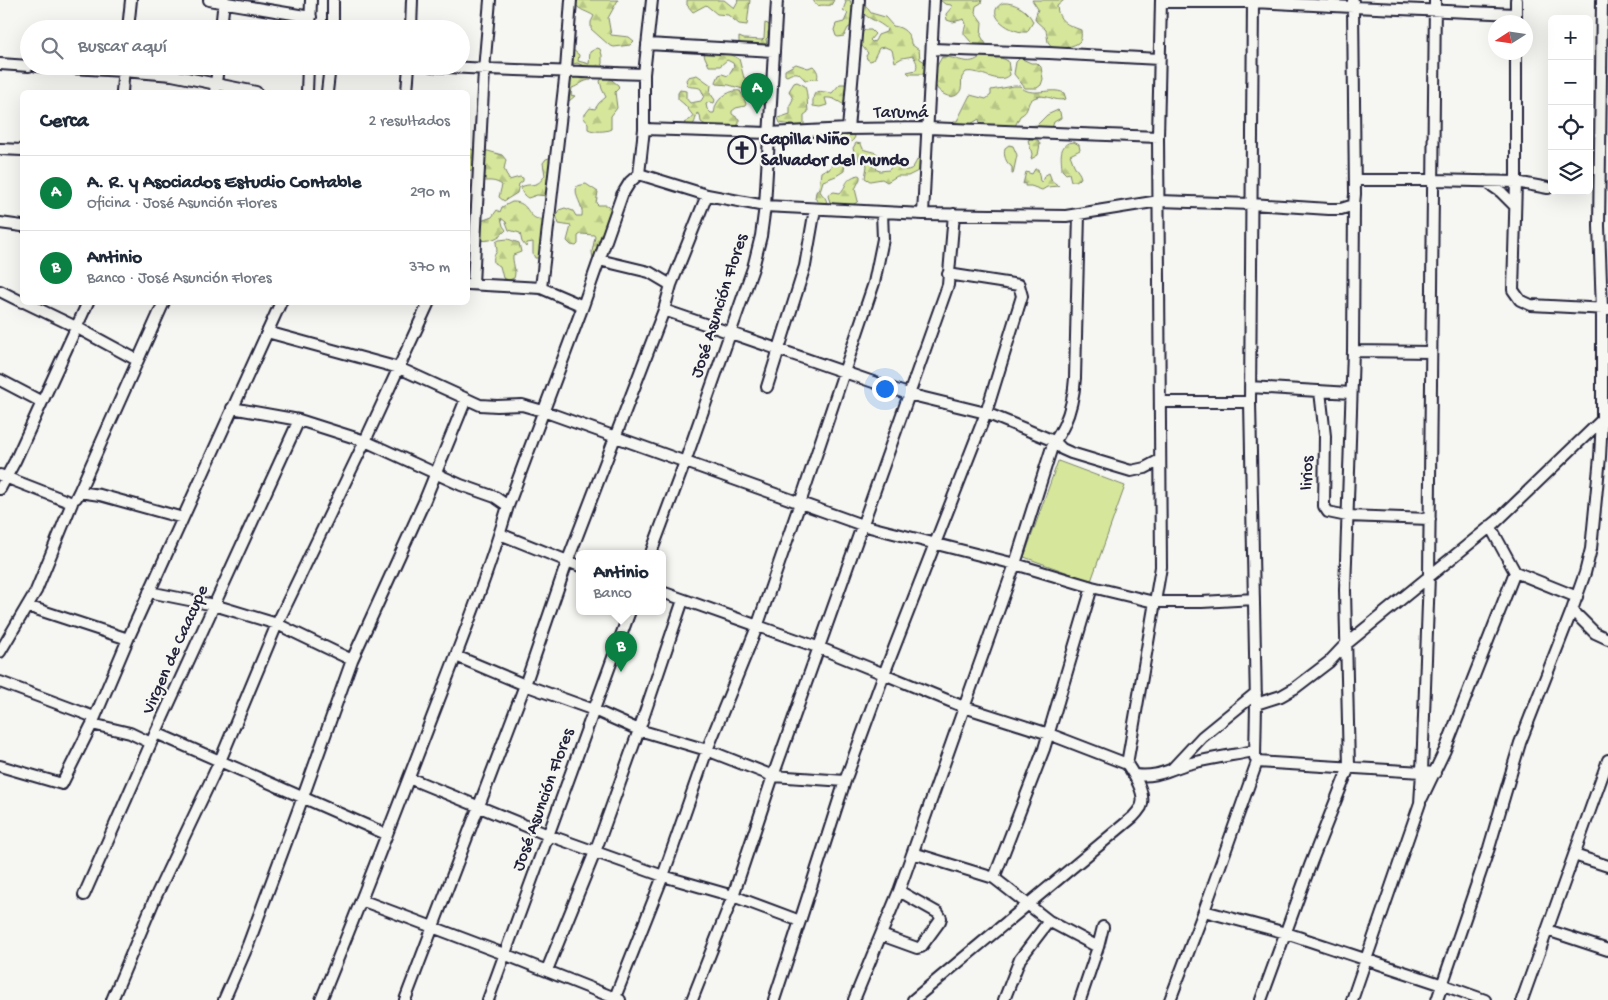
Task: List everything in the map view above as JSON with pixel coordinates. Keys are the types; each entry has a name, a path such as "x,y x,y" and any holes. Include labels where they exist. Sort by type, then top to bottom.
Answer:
{"street":[{"path":"129,20 131,0"},
{"path":"209,0 311,17"},
{"path":"311,0 311,20"},
{"path":"333,0 333,20"},
{"path":"411,20 412,0"},
{"path":"490,0 470,284 541,288 583,306"},
{"path":"541,288 566,70 571,0"},
{"path":"321,1000 362,900 456,656 500,534 508,506 583,306 622,195 630,182 639,174 644,130 644,74 652,0"},
{"name":"José Asunción Flores","path":"652,550 753,268 761,236 765,206 777,0"},
{"path":"848,129 859,0"},
{"path":"923,214 934,0"},
{"path":"1420,802 1429,575 1435,0"},
{"path":"1516,0 1516,15"},
{"path":"1437,1000 1489,848 1520,743 1577,597 1591,550 1605,417 1603,226 1605,64 1602,0"},
{"path":"222,20 223,1"},
{"path":"1127,764 1160,567 1158,137 1161,1 1353,3 1488,16"},
{"path":"1170,1000 1257,762 1254,751 1256,698 1250,402 1253,1"},
{"path":"1261,1000 1311,863 1349,767 1345,645 1355,180 1353,3"},
{"path":"647,44 774,51"},
{"path":"932,49 1159,59"},
{"path":"1516,60 1516,182 1513,290 1520,300 1531,306 1605,310"},
{"path":"0,64 20,65"},
{"path":"470,69 566,70 644,74"},
{"path":"122,90 123,75"},
{"path":"172,75 216,88 236,90"},
{"path":"216,88 217,75"},
{"path":"307,90 308,75"},
{"path":"327,90 329,75"},
{"path":"407,90 408,75"},
{"name":"Tarumá","path":"644,130 769,133 848,129 928,128 1158,137"},
{"path":"0,149 20,150"},
{"path":"639,174 707,195 765,206 923,214 1066,216 1158,201 1329,209 1354,205"},
{"path":"1355,180 1516,182 1548,188"},
{"path":"1485,181 1502,192 1515,206"},
{"path":"405,1000 526,685 568,562 664,310 671,285 707,195"},
{"path":"767,387 805,266 814,209"},
{"path":"362,900 547,970 616,999 663,876 707,750 757,627 800,503 874,283 883,239 882,212"},
{"path":"692,1000 733,896 773,776 948,285 954,214"},
{"path":"854,1000 913,853 1015,564 1054,441 1064,426 1074,394 1079,214"},
{"path":"0,223 20,226"},
{"path":"599,260 649,272 671,285"},
{"path":"774,1000 845,781 934,543 986,413 1022,296 1019,285 948,274"},
{"path":"0,291 20,300"},
{"path":"30,305 137,360"},
{"path":"0,489 2,476 15,461 87,305"},
{"path":"0,650 36,591 72,503 79,492 163,305"},
{"path":"0,766 62,784 93,720 280,305"},
{"path":"112,1000 155,898 220,761 276,624 365,441 428,305"},
{"path":"664,310 908,394 986,413 1054,441 1062,449 1071,453 1131,472 1145,468 1160,460"},
{"path":"268,332 399,368 480,404 497,406 522,405 543,411 862,525 1154,602 1254,599"},
{"path":"1352,351 1431,352"},
{"path":"0,380 42,402"},
{"path":"1250,387 1351,393"},
{"name":"lirios","path":"1320,391 1326,436 1324,506 1328,512 1347,516 1430,519"},
{"path":"224,1000 248,944 304,797 352,660 466,399"},
{"path":"1160,402 1250,402"},
{"path":"232,408 300,420 365,441 435,473 495,497 508,506"},
{"path":"1171,770 1202,737 1256,698 1282,696 1329,662 1345,645 1490,526 1605,417"},
{"name":"Virgen de Caacupe","path":"84,895 214,605 300,420"},
{"path":"2,476 72,503"},
{"path":"79,492 100,495 183,518"},
{"path":"1490,526 1515,572 1577,597"},
{"path":"500,534 576,565"},
{"path":"1352,1000 1420,802 1445,750 1515,572"},
{"path":"994,878 1044,749 1092,587"},
{"path":"149,592 214,605 276,624 352,660"},
{"path":"666,593 820,648 964,707 1049,734 1127,764 1135,775 1143,798 1141,808 1133,817 913,1000"},
{"path":"547,970 594,852 684,600"},
{"path":"27,606 128,639"},
{"path":"1572,610 1587,627 1608,639"},
{"name":"José Asunción Flores","path":"488,1000 629,615"},
{"path":"456,656 594,710 639,730 707,750 773,776 845,781"},
{"path":"0,682 93,720 130,733 154,738 220,761 386,834"},
{"path":"1135,775 1158,775 1192,763 1254,751"},
{"path":"1257,762 1435,773"},
{"path":"1522,1000 1607,767"},
{"path":"408,778 594,852 663,876 733,896 800,921"},
{"path":"913,853 994,878 1049,921 1098,947"},
{"path":"1574,855 1608,866"},
{"path":"881,934 917,948 921,947 940,921 941,918 938,913 899,891"},
{"path":"1204,911 1286,933 1485,1000"},
{"path":"1004,1000 1020,959 1049,921"},
{"path":"1080,1000 1103,927"},
{"path":"1547,930 1608,950"}],"green space":[{"path":"575,0 618,0 608,18 611,35 629,37 634,41 630,45 614,47 609,45 591,29 591,22 594,16 579,8 575,4"},
{"path":"687,0 724,0 734,8 737,0 750,0 747,25 739,24 728,15 717,14 706,5 693,12 687,5"},
{"path":"813,0 834,0 831,5 817,6"},
{"path":"845,0 850,0 854,12 853,25 848,28 844,36 838,37 834,30 836,24 844,22 848,13 843,10"},
{"path":"940,0 982,0 976,6 975,12 982,22 981,36 987,49 979,51 964,34 966,24 964,19 953,22 947,20 946,14 952,7"},
{"path":"1032,0 1064,0 1057,6 1059,15 1064,22 1081,30 1079,42 1063,49 1054,49 1048,42 1046,30 1036,21 1038,9"},
{"path":"863,2 871,13 885,17 893,26 906,32 910,37 911,44 919,50 920,59 927,63 926,74 909,74 907,72 917,68 913,56 902,58 895,62 892,50 885,47 879,48 873,60 867,59 868,53 862,46 861,34 865,30 871,30 875,34 870,40 872,42 875,41 878,35 886,32 887,29 862,12"},
{"path":"1003,3 1017,6 1028,14 1033,22 1027,32 1014,30 1001,22 996,12 997,7"},
{"path":"765,23 771,28 768,32 767,45 765,47 739,43 739,37 762,40 764,38"},
{"path":"597,48 600,49 602,55 602,64 608,70 598,73 592,67 586,67 577,63 570,65 572,49 579,55 578,61 589,64 590,52"},
{"path":"707,50 724,53 739,59 744,78 748,79 750,87 769,92 770,103 765,106 761,102 750,98 743,89 717,84 719,75 728,76 734,66 733,63 727,60 720,66 709,66 704,55"},
{"path":"981,56 998,57 1008,61 1010,75 1000,79 966,72 962,77 961,89 958,94 954,96 945,95 937,89 934,74 942,57 972,61"},
{"path":"1020,58 1031,63 1037,63 1041,67 1043,79 1041,85 1037,88 1025,88 1014,74 1016,62"},
{"path":"796,64 808,68 813,66 818,75 817,79 805,80 796,73 785,75 785,70"},
{"path":"573,72 592,75 593,78 572,88 571,95 575,96 569,101 566,100 565,84"},
{"path":"697,75 711,85 710,93 715,100 714,103 709,102 706,104 707,109 711,113 714,113 718,102 723,97 730,92 740,91 746,104 732,111 732,114 739,119 739,124 725,129 710,127 701,122 700,115 697,113 695,122 692,125 688,127 684,123 694,117 678,99 678,93 680,90 686,91 686,98 690,103 701,101 704,96 701,89 688,86 686,80 688,77"},
{"path":"604,76 607,76 618,85 619,88 615,92 617,108 611,116 611,129 593,131 588,129 588,123 583,117 590,108 595,109 606,97 600,81"},
{"path":"797,82 805,86 807,93 808,112 804,115 804,127 780,123 778,118 790,114 790,105 793,99 789,91 794,83"},
{"path":"840,84 848,86 845,105 833,99 825,98 827,105 813,106 815,93 820,91 832,93"},
{"path":"1020,86 1030,92 1059,91 1064,93 1066,99 1058,100 1042,96 1034,98 1031,100 1026,112 1020,116 1010,131 981,129 979,119 969,125 957,126 954,121 957,121 970,95 986,99 991,95 991,90"},
{"path":"1058,110 1061,118 1054,122 1052,128 1056,136 1054,138 1048,138 1020,127 1037,125 1047,115"},
{"path":"851,133 855,137 850,143 845,145 831,144 829,137 831,134 842,135"},
{"path":"1028,140 1038,140 1040,144 1038,155 1031,159 1032,154"},
{"path":"1074,142 1079,145 1080,150 1070,155 1081,178 1076,181 1071,181 1069,173 1066,174 1062,170 1062,152 1068,143"},
{"path":"856,143 861,144 863,149 879,156 881,163 876,167 877,170 889,170 896,164 905,170 909,170 921,156 923,157 922,169 908,176 897,176 887,182 882,179 870,181 865,178 867,166 865,159 856,160 853,148"},
{"path":"1009,145 1013,146 1017,155 1013,174 1012,167 1007,161 1004,151"},
{"path":"470,148 476,152 474,171 471,171"},
{"path":"485,151 502,155 506,160 504,169 509,180 523,178 517,193 504,201 499,197 502,185 483,181 482,153"},
{"path":"552,157 547,196 537,195 528,198 522,192 521,187 537,184 545,175 543,163 546,159"},
{"path":"841,158 845,162 844,171 823,181 820,191 826,199 826,205 820,205 815,198 819,188 821,172 826,169 829,170 833,162"},
{"path":"1035,169 1038,169 1040,181 1042,182 1044,176 1049,173 1052,181 1059,186 1047,187 1042,190 1025,186 1025,183 1023,184 1026,172 1032,174"},
{"path":"858,175 860,179 855,189 858,201 848,206 830,202 829,194 834,192 840,193 848,180"},
{"path":"586,184 598,192 596,203 598,205 607,205 613,211 596,260 593,259 592,252 594,235 581,234 578,236 578,244 576,246 571,245 567,241 571,226 559,224 556,215 559,210 565,208 573,211 576,216 582,216 576,190 577,186"},
{"path":"512,202 523,205 534,217 545,219 541,258 535,258 533,254 533,242 527,243 526,247 522,242 520,233 509,230 506,222 501,218 506,230 503,233 491,240 479,240 481,221 492,217 497,210 500,212 502,207"},
{"path":"508,239 519,243 521,252 513,255 515,275 514,278 509,280 503,278 500,266 494,263 494,255 497,251 496,242"},
{"path":"1058,461 1125,486 1091,581 1024,557"}],"place":[{"name":"A. R. y Asociados Estudio Contable","path":"757,114"},
{"name":"Capilla Niño Salvador del Mundo","path":"742,150"},
{"name":"Antinio","path":"621,672"}]}
